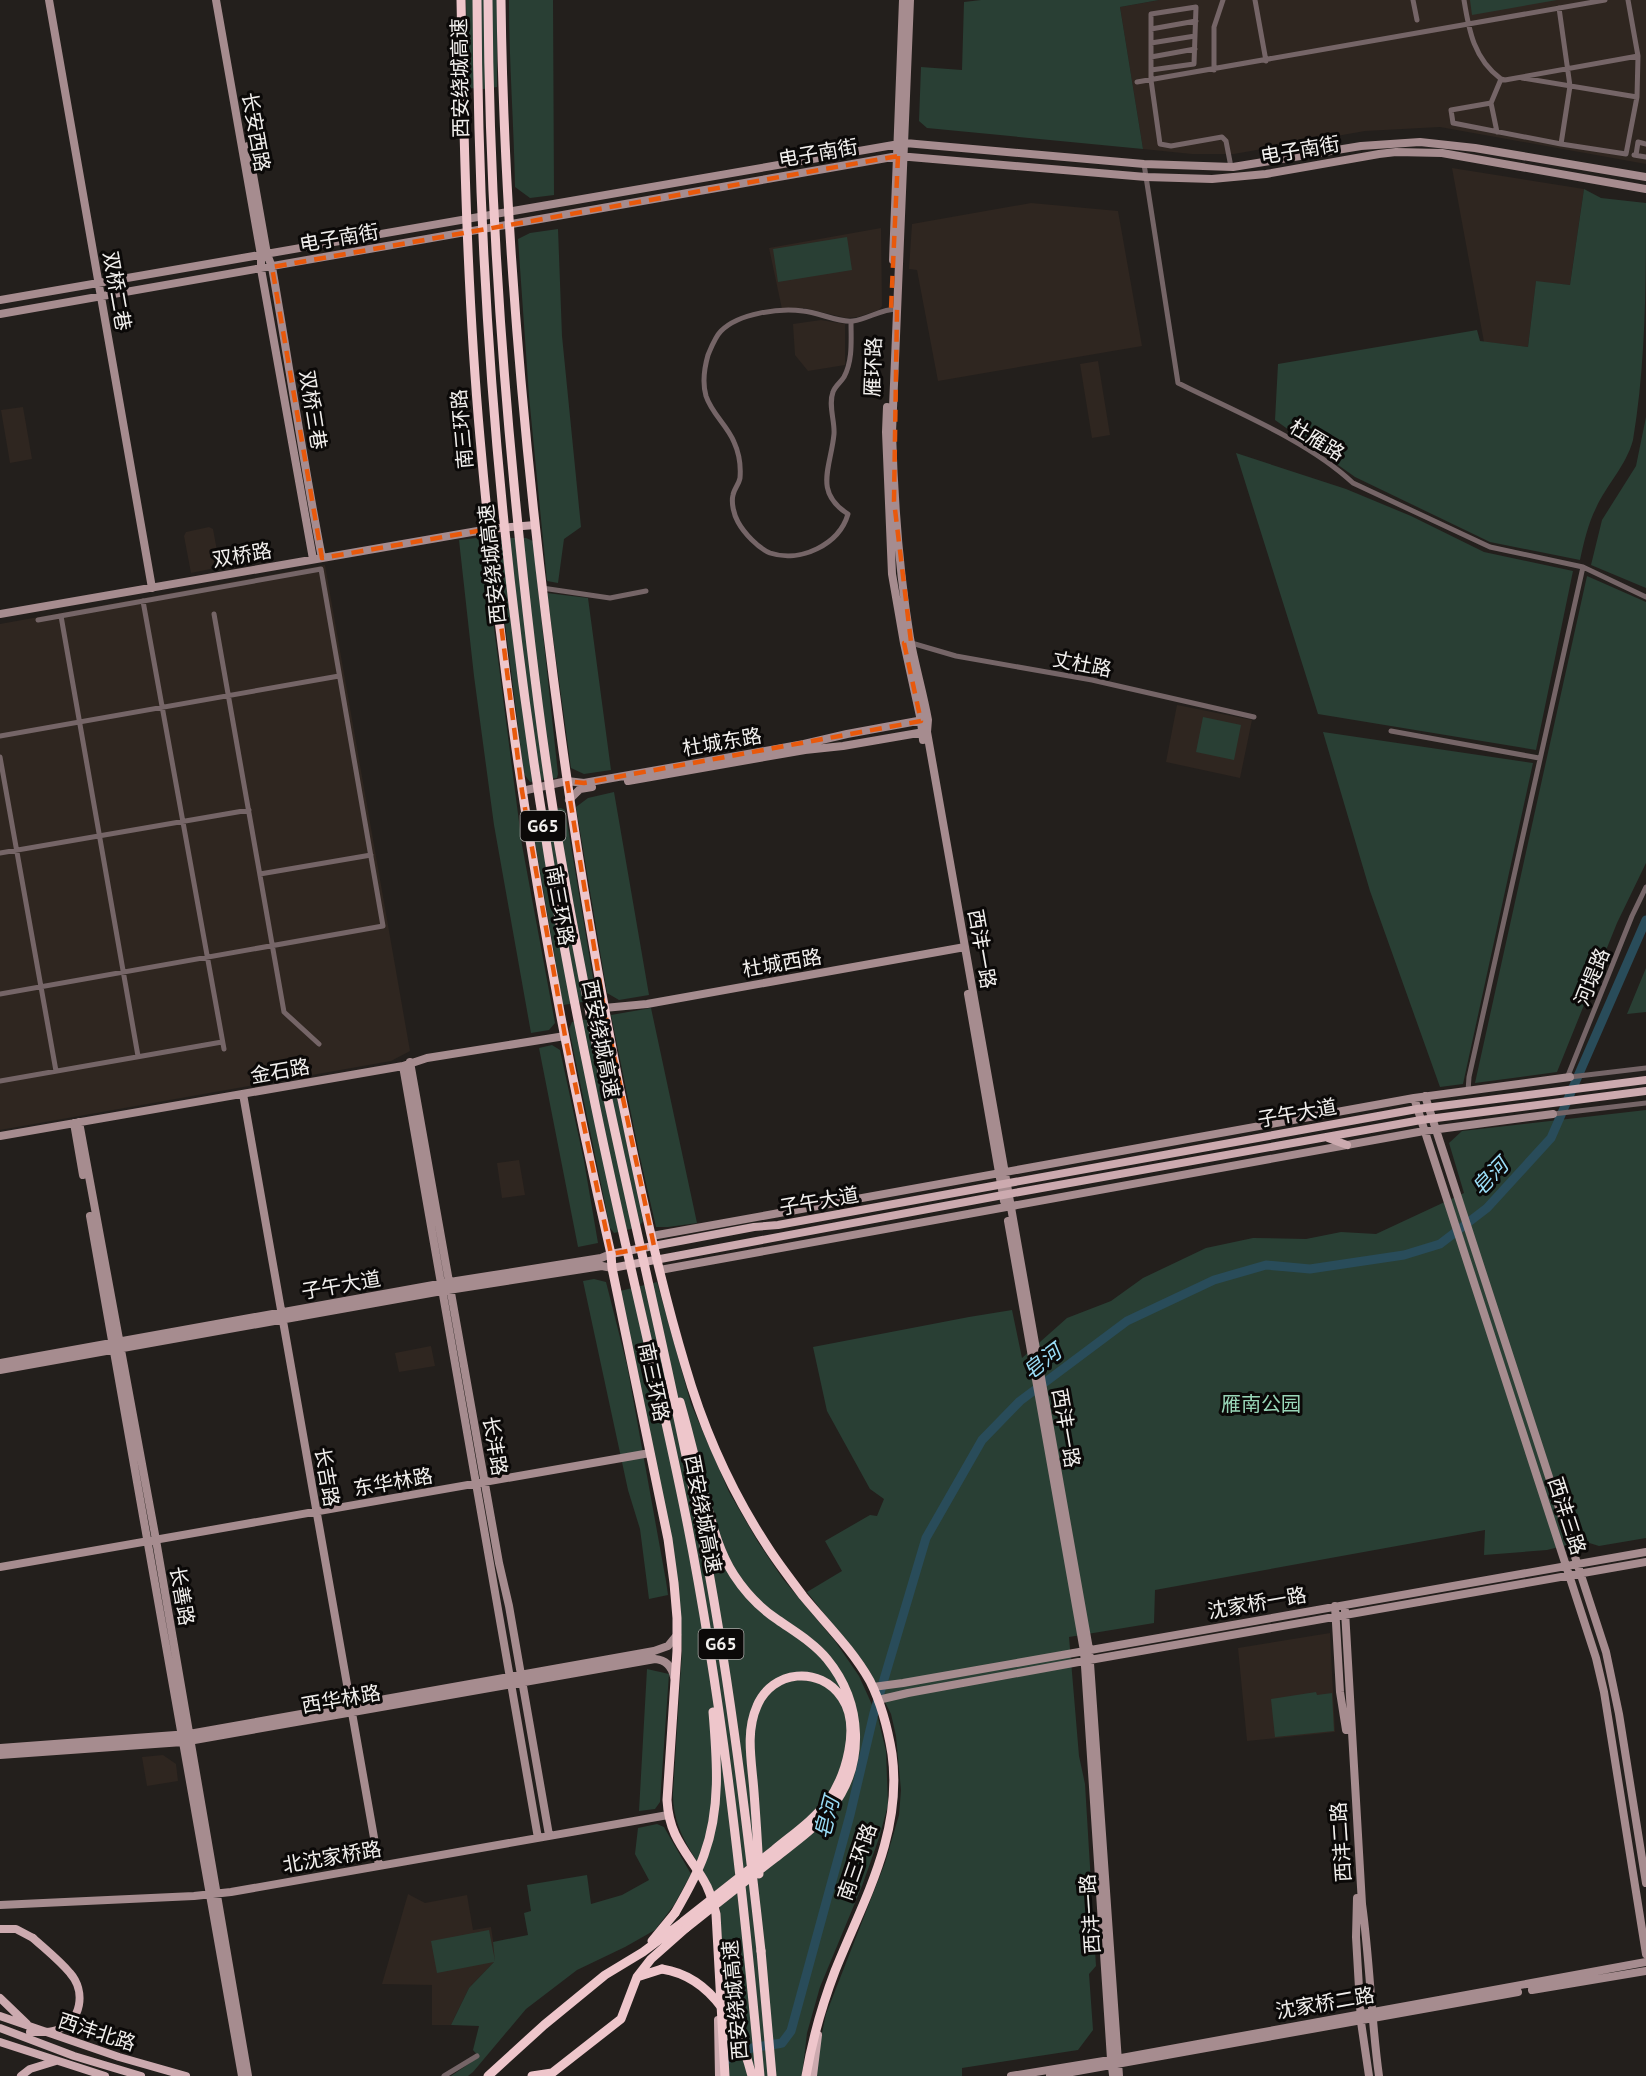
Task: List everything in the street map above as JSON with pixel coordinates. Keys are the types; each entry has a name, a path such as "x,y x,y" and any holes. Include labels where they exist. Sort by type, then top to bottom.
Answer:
{"highway":[{"name":"南三环路","path":"461,0 466,219 478,415 489,529 522,791 565,1036 668,1539 674,1583 677,1635 668,1815 671,1829 680,1847 704,1881 716,1914 725,2076"},
{"name":"西安绕城高速","path":"477,0 483,242 493,390 507,549 527,713 545,838 592,1089 665,1415 708,1638 742,1889 760,2076"},
{"name":"西安绕城高速","path":"488,0 493,168 506,405 539,711 562,868 583,980 616,1141 661,1340 717,1620 735,1739 761,1951 772,2076"},
{"name":"南三环路","path":"501,0 508,212 523,406 542,588 569,800 604,1008 653,1241 696,1401 717,1454 733,1487 775,1557 855,1658 873,1687 884,1717 892,1752 894,1782 887,1840 881,1861 832,1979 821,2013 806,2076"},
{"path":"489,2075 557,2014 605,1975 684,1925 787,1848 830,1810 850,1773 854,1756 856,1732 853,1710 841,1678 813,1645 776,1619 744,1590 721,1553 661,1340"},
{"path":"643,1952 675,1912 694,1880 711,1832 718,1771 708,1638"},
{"path":"532,2076 552,2073 621,2019 637,1977 651,1959 684,1925 733,1882 749,1869 757,1863 765,1857 782,1844 809,1821 827,1803 846,1766 849,1725 843,1699 835,1689 814,1677 792,1677 770,1686 758,1703 752,1719 750,1741 758,1843 758,1855 759,1867 761,1951"},
{"path":"637,1977 662,1969 677,1972 692,1979 717,2002 741,2039 752,2076"}],"main road":[{"path":"489,529 535,525"},
{"name":"子午大道","path":"611,1254 653,1241 754,1227 778,1226 1417,1108 1646,1080"},
{"name":"子午大道","path":"612,1268 659,1265 1006,1194 1431,1118 1646,1091"},
{"path":"1323,1125 1325,1137 1347,1145"},
{"path":"0,1929 16,1929 33,1938 71,1973 80,1994 79,2007 74,2018 66,2026 57,2030 29,2029 0,1998"},
{"name":"南三环路","path":"719,1978 719,2076"},
{"name":"南三环路","path":"813,2076 821,2013"},
{"name":"西沣北路","path":"0,2016 29,2029 186,2076"},
{"path":"0,2021 29,2029 85,2052 165,2076"},
{"path":"0,2028 141,2076"},
{"name":"西沣北路","path":"0,2042 105,2076"},
{"path":"21,2076 30,2069 58,2061"}],"street":[{"name":"双桥二巷","path":"49,0 152,588"},
{"name":"长安西路","path":"216,0 264,255 272,267"},
{"name":"长安西路","path":"221,0 264,255 261,269"},
{"name":"雁环路","path":"901,143 903,0"},
{"name":"雁环路","path":"910,0 886,432 892,574 924,720 924,732"},
{"path":"1214,70 1214,27 1222,0"},
{"path":"1256,0 1266,61"},
{"path":"1413,0 1417,20"},
{"path":"1464,0 1468,25 1479,56 1501,79 1518,78 1638,56"},
{"path":"1137,82 1605,0"},
{"path":"1626,154 1637,98 1638,56 1628,0"},
{"path":"1151,70 1194,63 1196,7 1150,14 1151,80 1160,144 1171,146 1222,137 1226,141 1231,167"},
{"path":"1559,8 1570,86 1561,144"},
{"path":"1151,28 1196,21"},
{"path":"1151,43 1195,36"},
{"path":"1151,57 1195,49"},
{"path":"1518,78 1637,98"},
{"path":"1497,132 1491,103 1501,79"},
{"path":"1491,103 1451,110 1453,123 1561,144 1646,157"},
{"name":"电子南街","path":"0,300 901,143 1144,164 1231,167 1361,146 1420,142 1475,148 1646,177"},
{"path":"1636,155 1638,142 1646,144"},
{"name":"电子南街","path":"0,314 900,156 1146,177 1212,179 1231,178 1379,154 1425,152 1646,189"},
{"name":"杜雁路","path":"1144,164 1178,383 1302,446 1336,467 1353,483 1490,547 1583,567 1646,597"},
{"name":"双桥三巷","path":"272,267 287,350 292,397 318,559"},
{"name":"双桥三巷","path":"261,269 318,559"},
{"path":"851,322 850,357 844,377 832,393 834,432 825,481 831,500 848,514 846,521 836,535 811,552 780,555 768,552 758,547 738,523 734,512 733,495 740,480 740,458 735,443 712,410 706,394 704,369 711,347 721,331 744,317 773,311 803,311 851,322 894,309"},
{"name":"双桥路","path":"0,614 489,529"},
{"path":"1468,1090 1539,758 1583,567"},
{"path":"0,994 383,926 321,569 38,620"},
{"path":"542,588 610,598 646,591"},
{"path":"143,601 224,1049"},
{"path":"214,614 284,1012 319,1044"},
{"path":"61,616 138,1056"},
{"name":"丈杜路","path":"907,642 956,656 1092,681 1254,717"},
{"path":"0,736 339,676"},
{"name":"杜城东路","path":"522,791 567,782 584,783 924,720"},
{"path":"1391,731 1539,758"},
{"name":"杜城东路","path":"569,800 580,789 924,732"},
{"name":"西沣一路","path":"924,732 1087,1650 1114,2076"},
{"path":"0,757 56,1071"},
{"path":"0,853 249,810"},
{"path":"260,874 370,855"},
{"name":"河堤路","path":"1568,1078 1632,916 1646,887"},
{"name":"杜城西路","path":"604,1008 647,1004 963,948"},
{"name":"金石路","path":"0,1136 565,1036"},
{"path":"0,1081 222,1042"},
{"name":"长沣路","path":"407,1064 451,1286 510,1682 538,1838"},
{"name":"长沣路","path":"407,1064 442,1288 522,1679 549,1835"},
{"path":"653,1241 1002,1172 1425,1096 1646,1068"},
{"name":"长吉路","path":"243,1094 379,1866"},
{"name":"西沣三路","path":"1425,1096 1579,1574 1599,1628 1614,1689 1646,1883"},
{"name":"西沣三路","path":"1414,1098 1565,1565 1588,1628 1604,1692 1646,1954"},
{"path":"659,1265 1008,1206 1424,1131 1646,1103"},
{"name":"长善路","path":"77,1123 152,1541 242,2076"},
{"name":"子午大道","path":"0,1363 442,1288 601,1258 611,1254"},
{"name":"子午大道","path":"451,1286 602,1266 612,1268"},
{"name":"子午大道","path":"0,1370 116,1345"},
{"name":"东华林路","path":"0,1567 650,1453"},
{"name":"沈家桥一路","path":"873,1687 1646,1552"},
{"name":"沈家桥一路","path":"878,1700 1646,1562"},
{"name":"西沣二路","path":"1345,1605 1360,1881 1379,2076"},
{"name":"西沣二路","path":"1335,1606 1357,1904 1356,1936 1361,2018 1368,2076"},
{"name":"西华林路","path":"0,1755 186,1738 510,1682 658,1650 671,1643 677,1635"},
{"name":"西华林路","path":"522,1679 658,1659 672,1668 675,1679"},
{"name":"西华林路","path":"0,1748 186,1738"},
{"name":"北沈家桥路","path":"0,1905 213,1894 668,1815"},
{"name":"长善路","path":"213,1894 248,2076"},
{"name":"沈家桥二路","path":"1050,2076 1646,1962"},
{"name":"沈家桥二路","path":"1372,2016 1646,1971"},
{"path":"444,2076 477,2056"},
{"name":"西沣一路","path":"1114,2062 1119,2076"},
{"name":"沈家桥二路","path":"1011,2076 1114,2062"}],"highlighted area":[{"path":"898,156 891,309 897,309 894,501 911,642 904,643 921,721 584,783 567,781 604,1008 654,1246 611,1254 565,1036 522,791 489,529 322,558 272,267"}],"shaded area":[{"path":"1159,0 1646,0 1646,164 1440,127 1365,131 1234,154 1192,154 1143,149 1120,7"},
{"path":"1452,168 1584,189 1570,285 1536,282 1528,347 1484,342"},
{"path":"1031,203 1118,211 1142,346 938,381 917,270 909,269 912,224"},
{"path":"881,228 882,306 879,310 858,317 846,318 804,308 782,309 769,248"},
{"path":"821,320 845,324 845,365 808,371 795,355 793,324"},
{"path":"1098,361 1110,435 1092,438 1080,364"},
{"path":"23,407 32,459 10,463 1,410"},
{"path":"209,527 213,529 220,567 191,573 184,536 186,532"},
{"path":"325,565 410,1051 391,1061 0,1130 0,624"},
{"path":"1177,705 1252,720 1240,778 1166,762"},
{"path":"519,1160 525,1195 502,1198 497,1163"},
{"path":"431,1346 435,1366 399,1372 395,1353"},
{"path":"1330,1633 1335,1732 1247,1741 1238,1648"},
{"path":"163,1755 176,1764 178,1781 147,1786 142,1757"},
{"path":"408,1894 425,1903 467,1895 473,1930 491,1927 496,1960 469,1988 451,2025 432,2025 432,1985 382,1984"}],"green space":[{"path":"466,0 497,0 497,87 468,88"},
{"path":"509,0 553,0 554,195 530,198 515,187"},
{"path":"981,0 1159,0 1120,7 1143,149 927,128 919,121 921,67 962,70 964,2"},
{"path":"1470,0 1557,0 1472,15"},
{"path":"1584,189 1601,198 1646,203 1646,263 1641,382 1633,440 1626,458 1593,514 1580,560 1490,542 1355,477 1275,420 1278,364 1477,330 1480,341 1528,347 1536,281 1570,285"},
{"path":"558,229 562,336 581,527 564,539 558,583 547,581 529,396 518,239 530,233"},
{"path":"847,237 852,270 778,282 773,249"},
{"path":"1646,417 1646,588 1591,565 1602,520 1636,466"},
{"path":"1236,453 1346,489 1411,516 1484,552 1573,571 1536,750 1318,714"},
{"path":"476,538 483,543 522,845 555,1023 549,1030 531,1033 494,825 474,676 459,540"},
{"path":"501,538 526,538 533,541 557,778 530,782 524,774 495,544"},
{"path":"1587,576 1646,602 1646,863 1617,923 1557,1072 1475,1083"},
{"path":"547,593 588,598 611,770 584,774 571,768"},
{"path":"1203,717 1241,725 1234,760 1196,752"},
{"path":"1323,732 1533,763 1463,1084 1440,1087 1370,891"},
{"path":"614,792 649,995 619,1000 607,993 576,807 588,798"},
{"path":"561,808 565,810 596,996 595,1000 563,1005 530,813"},
{"path":"1646,968 1646,1012 1627,1014"},
{"path":"651,1008 697,1223 656,1227 639,1153 611,1015"},
{"path":"594,1018 602,1024 643,1221 639,1227 614,1233 610,1228 569,1029 572,1022"},
{"path":"552,1045 560,1050 584,1161 598,1243 578,1247 539,1048"},
{"name":"雁南公园","path":"1646,1110 1646,1538 1599,1546 1583,1541 1547,1550 1484,1555 1485,1530 1155,1590 1154,1623 1069,1637 1079,1756 1085,1784 1096,1966 1089,1974 1093,2030 1078,2050 962,2068 962,2076 816,2076 826,2014 885,1863 899,1815 901,1790 896,1736 891,1714 870,1672 807,1592 842,1571 825,1541 870,1515 877,1516 884,1499 870,1489 827,1411 813,1347 1012,1310 1022,1358 1067,1318 1111,1301 1143,1278 1206,1248 1253,1238 1306,1239 1341,1232 1376,1234 1464,1193 1449,1143 1462,1131"},
{"path":"594,1279 606,1282 627,1365 666,1581 668,1595 649,1599 640,1529 628,1490 583,1281"},
{"path":"657,1282 691,1404 729,1492 783,1579 835,1641 859,1676 878,1718 886,1751 888,1805 862,1886 820,1987 807,2033 802,2076 728,2076 720,1908 707,1878 684,1839 674,1810 673,1793 682,1652 680,1618 620,1291"},
{"path":"647,1669 669,1674 660,1802 655,1809 639,1811"},
{"path":"1316,1692 1317,1695 1332,1693 1334,1731 1275,1737 1271,1699"},
{"path":"657,1824 664,1827 691,1874 674,1905 655,1930 577,1970 526,2009 473,2072 468,2076 451,2076 479,2057 473,2050 479,2026 451,2025 469,1988 494,1962 437,1973 431,1941 489,1930 495,1961 493,1942 528,1935 524,1913 531,1911 527,1885 587,1875 591,1904 622,1895 649,1880 635,1854 638,1828"}],"waterway":[{"name":"皂河","path":"721,2067 732,2055 756,2047 782,2043 791,2031 850,1815 874,1713 926,1538 982,1440 1020,1401 1127,1321 1214,1280 1266,1265 1310,1269 1404,1255 1440,1244 1487,1208 1551,1138 1646,920"}]}
